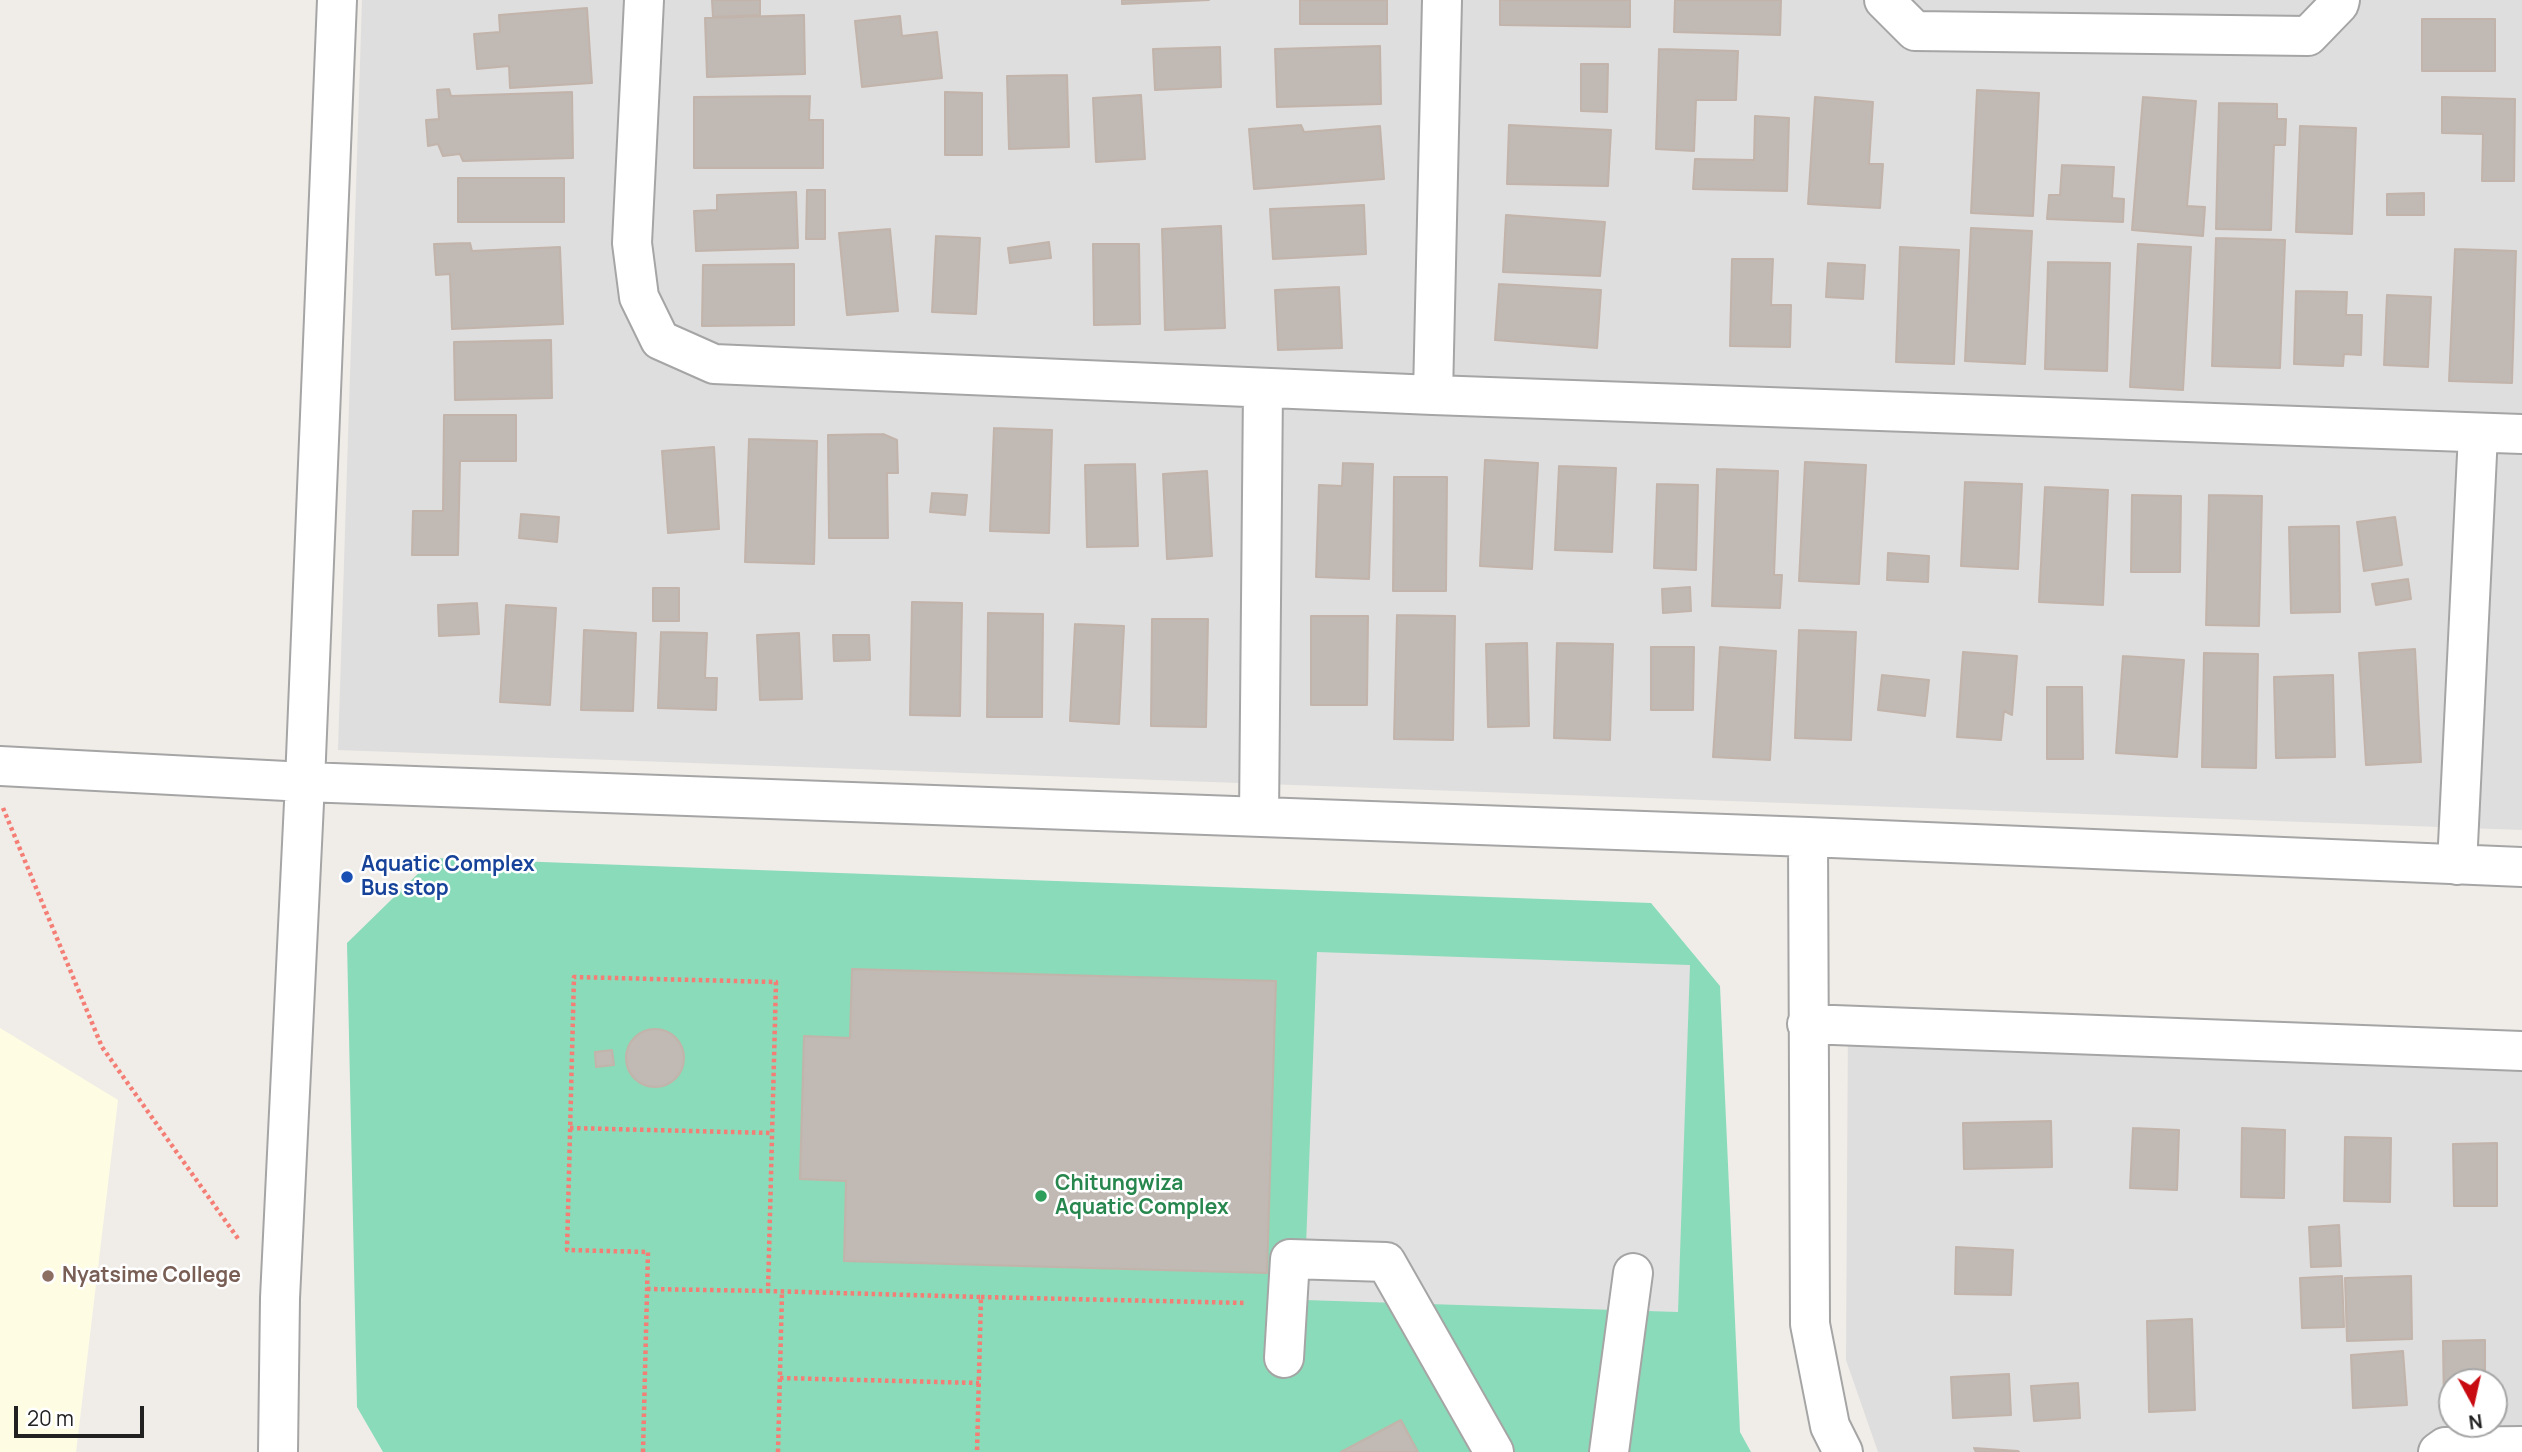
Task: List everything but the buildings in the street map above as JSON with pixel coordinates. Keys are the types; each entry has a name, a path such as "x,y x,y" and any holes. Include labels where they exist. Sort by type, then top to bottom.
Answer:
{"street":[{"path":"278,1452 281,1284 305,782 337,0"},
{"path":"644,0 632,243 639,298 660,340 714,363 1433,395 2522,435"},
{"path":"1433,395 1442,0"},
{"path":"1884,0 1916,30 2308,36 2340,0"},
{"path":"1259,816 1263,388"},
{"path":"2457,865 2478,434"},
{"path":"0,766 305,782 1808,837 2522,867"},
{"path":"1808,837 1810,1324 1830,1426 1843,1452"},
{"path":"1807,1024 2522,1051"},
{"path":"1284,1359 1290,1259 1386,1262 1494,1452"},
{"path":"1609,1452 1633,1273"},
{"path":"2438,1452 2445,1447 2522,1446"}],"path":[{"path":"0,802 102,1047 242,1243"},
{"path":"643,1452 648,1252 567,1250 574,977 776,982 768,1292"},
{"path":"570,1128 772,1133"},
{"path":"647,1289 1287,1304"},
{"path":"778,1452 782,1292"},
{"path":"977,1452 981,1297"},
{"path":"780,1378 979,1382"}],"shaded area":[{"path":"362,0 2522,0 2522,830 338,750"},
{"path":"1317,952 1690,965 1678,1312 1304,1300"},
{"path":"1848,1015 2522,1054 2522,1452 1878,1452 1846,1360"},
{"name":"Nyatsime College","path":"0,1028 118,1100 76,1452 0,1452"}],"green space":[{"name":"Chitungwiza Aquatic Complex","path":"434,858 1651,903 1720,986 1740,1432 1751,1452 383,1452 357,1407 347,943"}],"place":[{"name":"Aquatic Complex Bus stop","path":"347,877"},
{"name":"Chitungwiza Aquatic Complex","path":"1041,1196"},
{"name":"Nyatsime College","path":"48,1276"}]}
